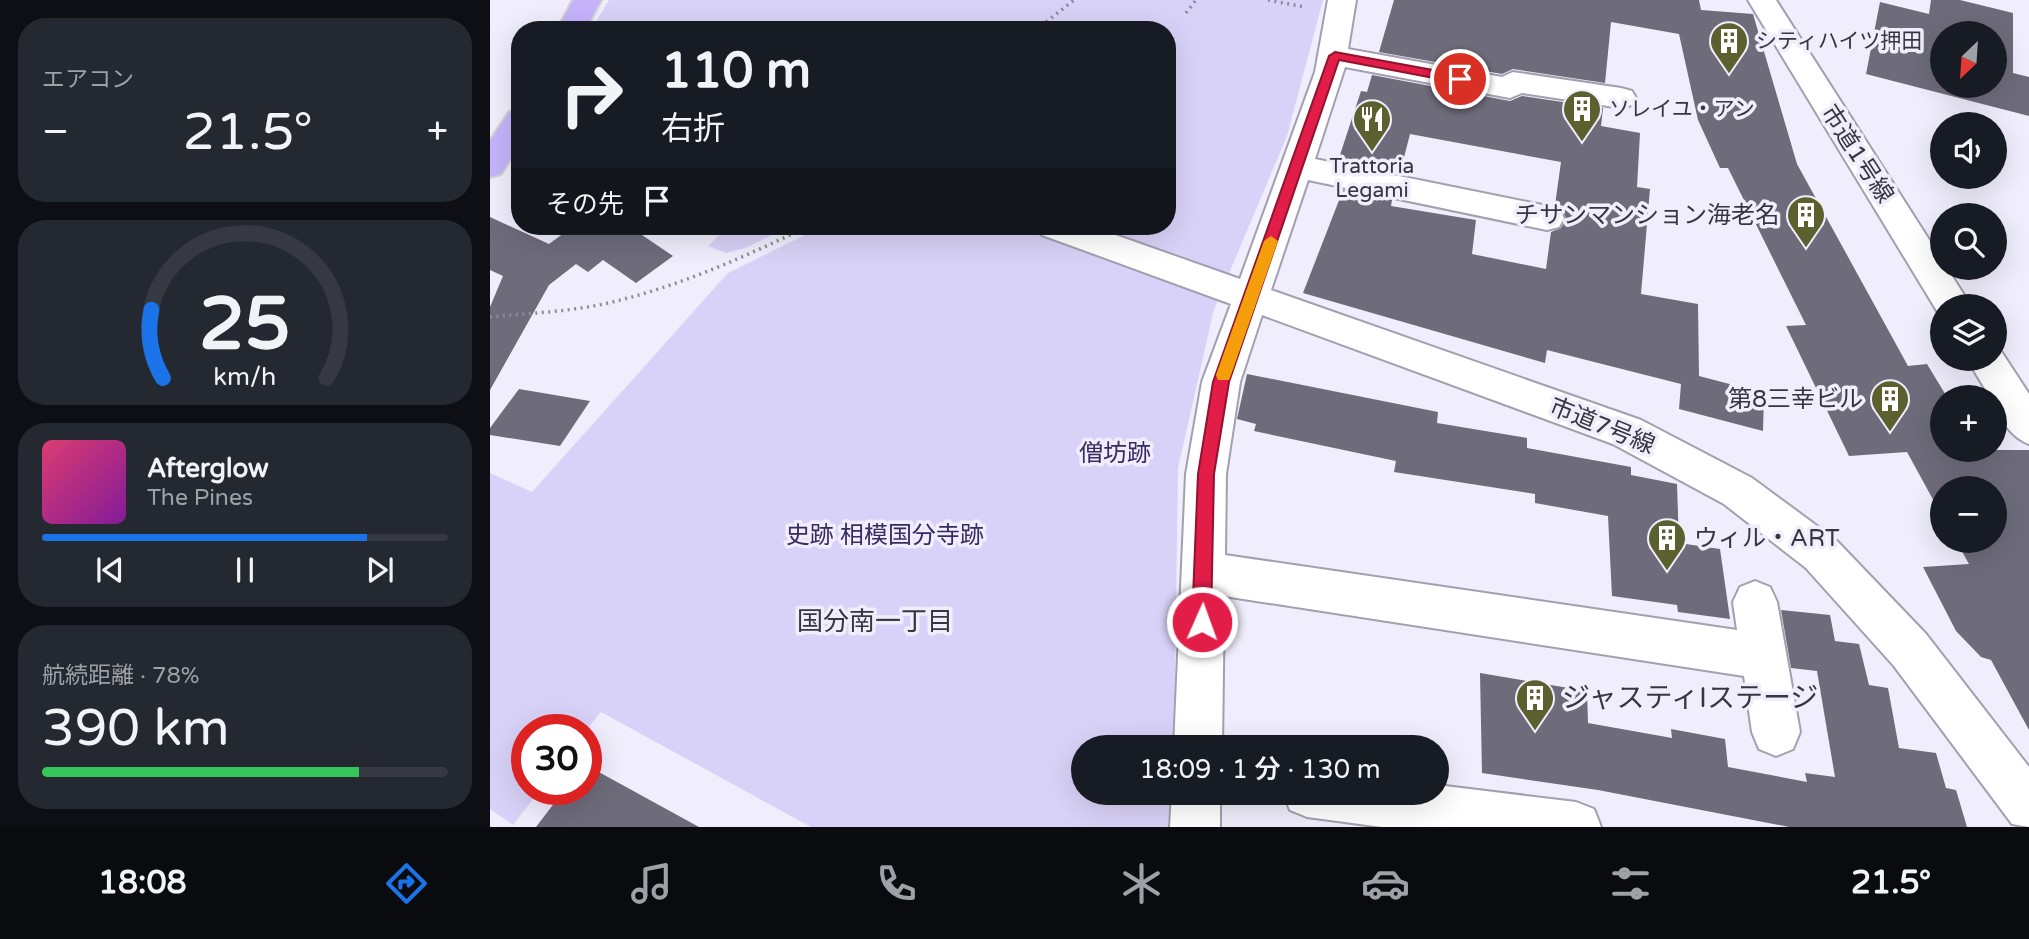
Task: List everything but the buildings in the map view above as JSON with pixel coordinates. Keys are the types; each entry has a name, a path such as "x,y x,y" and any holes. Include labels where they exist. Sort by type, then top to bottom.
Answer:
{"main road":[{"path":"576,21 587,0"},
{"path":"490,166 511,133"}],"street":[{"path":"1198,735 1206,474 1221,382 1335,56 1342,0"},
{"name":"市道1号線","path":"1762,0 1946,294"},
{"path":"1335,56 1510,88 1513,82 1621,98"},
{"path":"1298,167 1547,218"},
{"name":"市道7号線","path":"1080,235 1628,432 1738,491 1821,554 1910,650 2029,807"},
{"path":"1994,371 2029,427"},
{"path":"1203,572 1764,656"},
{"path":"1755,602 1776,732"},
{"path":"1195,827 1196,805"},
{"path":"1402,805 1576,827"}],"path":[{"path":"1047,21 1074,0"},
{"path":"1186,13 1196,0"},
{"path":"490,317 578,309 667,287 790,235"}],"green space":[{"name":"史跡 相模国分寺跡","path":"609,0 1323,0 1287,136 1214,309 1178,468 1174,735 1071,735 1071,805 1172,805 1171,827 811,827 601,712 511,714 511,805 529,805 513,825 490,809 490,473 532,492 728,273 805,235 1176,235 1176,21 596,21"},
{"path":"719,235 772,235 748,247 726,253 708,246"}],"slow traffic":[{"path":"1223,375 1271,241"}],"place":[{"name":"シティハイツ押田","path":"1729,75"},
{"name":"ソレイユ・アン","path":"1582,143"},
{"name":"Trattoria Legami","path":"1372,153"},
{"name":"チサンマンション海老名","path":"1806,249"},
{"name":"第8三幸ビル","path":"1890,433"},
{"name":"ウィル・ART","path":"1667,572"},
{"name":"ジャスティIステージ","path":"1535,732"}],"district":[{"name":"国分南一丁目","path":"875,621"}],"route":[{"path":"1202,622 1206,474 1221,382 1335,56 1460,79"}],"park label":[{"name":"僧坊跡","path":"1115,453"}]}
